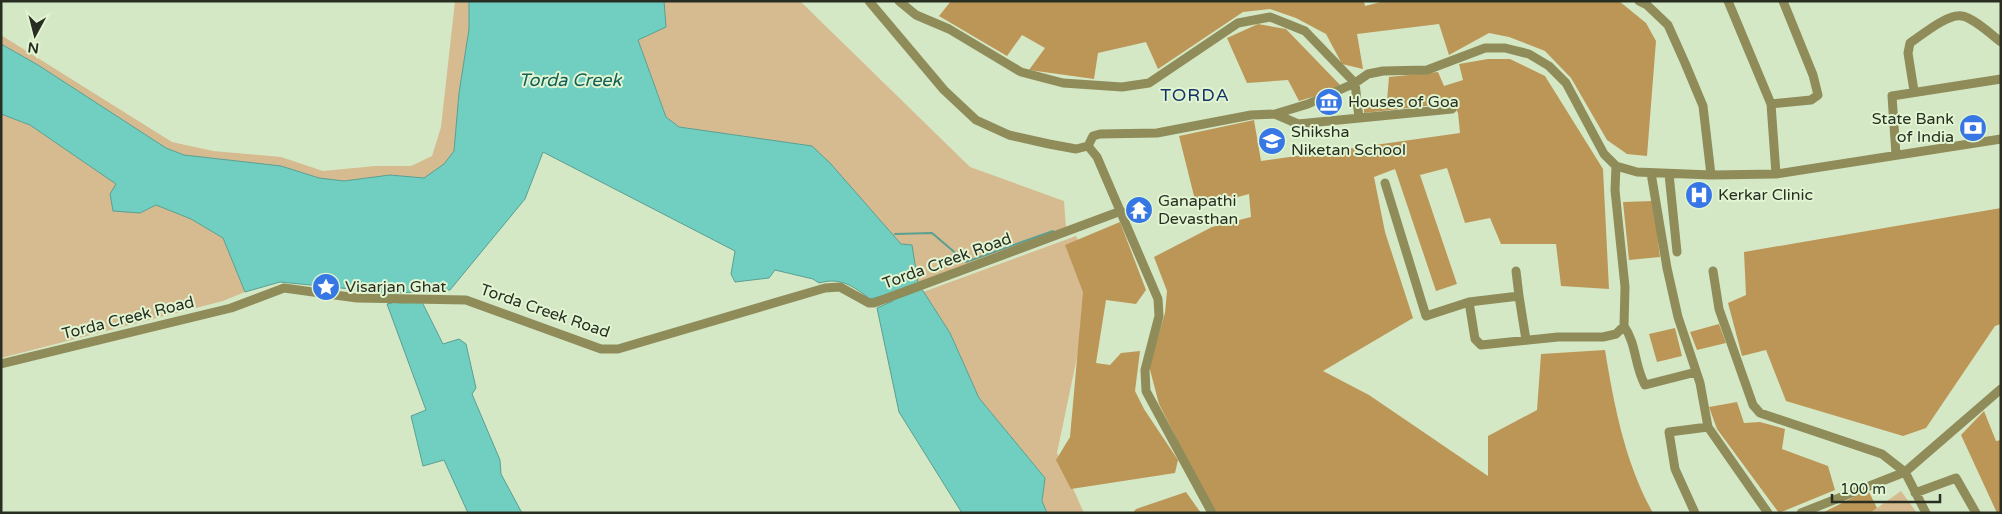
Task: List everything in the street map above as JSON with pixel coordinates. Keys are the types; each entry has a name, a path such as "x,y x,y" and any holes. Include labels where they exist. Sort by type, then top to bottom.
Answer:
{"street":[{"path":"869,1 944,90 976,120 1009,135 1076,149 1088,146 1093,136 1100,134 1157,133 1251,115 1275,114 1308,104 1355,83 1368,74 1383,71 1427,70 1485,48 1505,48 1529,54 1549,66 1566,83 1604,154 1616,166 1637,172 1711,175 1776,174 2001,139"},
{"path":"899,1 916,15 949,29 1020,72 1064,83 1122,87 1149,83 1238,23 1270,17 1305,31 1355,83 1359,118"},
{"path":"1728,1 1771,104 1776,174"},
{"path":"1771,104 1811,100 1818,95 1782,1"},
{"path":"1645,3 1668,25 1702,106 1711,175"},
{"path":"1914,91 1908,53 1910,43 1938,24 1954,15 1964,16 2001,42"},
{"path":"1896,155 1892,96 1914,91 2001,79"},
{"path":"1275,114 1298,124 1452,109"},
{"path":"1088,146 1097,157 1158,299 1158,316 1145,370 1146,391 1212,513"},
{"path":"1616,166 1615,190 1625,287 1624,326 1632,338 1639,374 1645,385 1696,372"},
{"path":"1652,173 1667,268 1678,318 1696,372 1708,427 1768,513"},
{"path":"1669,174 1677,252"},
{"path":"1385,183 1426,316 1469,302 1519,296"},
{"name":"Torda Creek Road","path":"1,364 231,308 284,288 357,298 466,300 609,350 833,287 840,287 869,303 890,298 1121,211"},
{"path":"1516,271 1526,340"},
{"path":"1713,271 1719,309 1753,405 1760,413 1882,454 1905,472 1914,493 1926,513"},
{"path":"1469,302 1475,339 1481,345 1526,340 1603,337 1616,334 1624,326"},
{"path":"1801,513 1905,472 2001,389"},
{"path":"1695,513 1675,469 1669,432 1708,427"},
{"path":"1914,493 1956,478 1976,513"}],"shaded area":[{"path":"455,1 469,1 469,29 459,93 454,151 444,165 424,178 390,175 344,181 319,178 281,166 184,155 166,148 38,65 1,44 1,35 172,142 213,151 281,157 323,171 375,166 411,166 432,156 441,127"},
{"path":"664,1 800,1 970,167 1064,201 1066,227 918,283 901,244 812,146 679,127 666,117 638,40 665,27"},
{"path":"951,1 1364,1 1365,6 1385,1 1619,1 1646,23 1656,41 1647,156 1627,154 1607,140 1571,78 1545,51 1509,37 1489,33 1449,55 1439,24 1357,34 1363,69 1342,64 1326,34 1296,18 1270,9 1243,12 1158,69 1146,42 1098,53 1094,79 1029,70 1045,48 1022,35 1007,56 939,16"},
{"path":"1258,24 1286,29 1343,88 1299,101 1288,80 1247,83 1227,38"},
{"path":"1488,59 1510,59 1545,76 1603,169 1609,289 1561,286 1556,244 1501,244 1490,218 1465,223 1447,168 1420,175 1457,284 1436,291 1395,169 1374,177 1385,232 1413,318 1323,371 1369,395 1488,476 1488,436 1537,410 1541,354 1605,350 1612,392 1628,454 1643,494 1653,513 1216,513 1212,509 1159,404 1149,366 1165,313 1167,291 1154,257 1212,227 1251,217 1249,194 1197,208 1179,136 1254,120 1261,161 1460,133 1458,113 1452,103 1364,113 1364,103 1387,101 1389,77 1438,72 1444,86 1463,80 1459,64"},
{"path":"1,114 30,125 116,184 140,213 156,205 191,219 223,238 245,292 223,301 1,358"},
{"path":"1653,201 1660,257 1629,260 1623,202"},
{"path":"2001,208 2001,324 1995,326 1926,428 1903,436 1786,401 1766,350 1742,356 1728,303 1746,295 1744,252"},
{"path":"1120,222 1146,290 1136,304 1106,300 1096,363 1110,365 1121,353 1140,351 1135,391 1144,409 1178,460 1175,473 1071,489 1056,460 1070,437 1083,292 1065,245"},
{"path":"1076,236 1094,276 1057,453 1084,513 1047,513 1042,502 1045,478 979,398 950,333 923,292"},
{"path":"1719,324 1726,343 1697,350 1690,332"},
{"path":"1675,328 1682,356 1657,362 1649,334"},
{"path":"1737,402 1744,423 1760,422 1785,429 1782,449 1828,466 1835,490 1779,513 1717,429 1709,407"},
{"path":"1984,411 1996,441 2001,440 2001,513 1997,513 1961,435"},
{"path":"1868,490 1877,508 1870,513 1822,513"},
{"path":"1901,491 1917,513 1870,513"},
{"path":"1186,492 1201,513 1133,513 1136,509"}],"water":[{"name":"Torda Creek","path":"469,1 664,1 666,27 638,40 666,117 679,127 812,146 830,163 901,244 912,245 918,283 950,333 979,398 1045,478 1042,501 1047,513 962,513 899,412 877,308 893,301 890,294 870,299 858,290 840,282 827,281 819,283 813,279 775,270 769,278 735,282 731,274 735,251 543,152 525,199 450,290 397,293 399,303 422,302 443,344 459,339 466,344 476,388 472,394 500,460 501,474 522,513 468,513 444,460 423,466 411,416 426,410 387,304 392,303 391,293 280,282 245,292 223,238 191,219 156,205 140,213 113,211 110,194 116,184 30,125 1,114 1,44 38,65 166,148 184,155 281,166 319,178 344,181 390,175 424,178 444,164 454,151 459,93 469,29"}],"waterway":[{"path":"895,234 932,233 966,262 1053,231"}],"place":[{"name":"Houses of Goa","path":"1329,102"},
{"name":"State Bank of India","path":"1973,128"},
{"name":"Shiksha Niketan School","path":"1272,141"},
{"name":"Kerkar Clinic","path":"1699,195"},
{"name":"Ganapathi Devasthan","path":"1139,210"},
{"name":"Visarjan Ghat","path":"326,287"}],"district":[{"name":"TORDA","path":"1195,95"}]}
